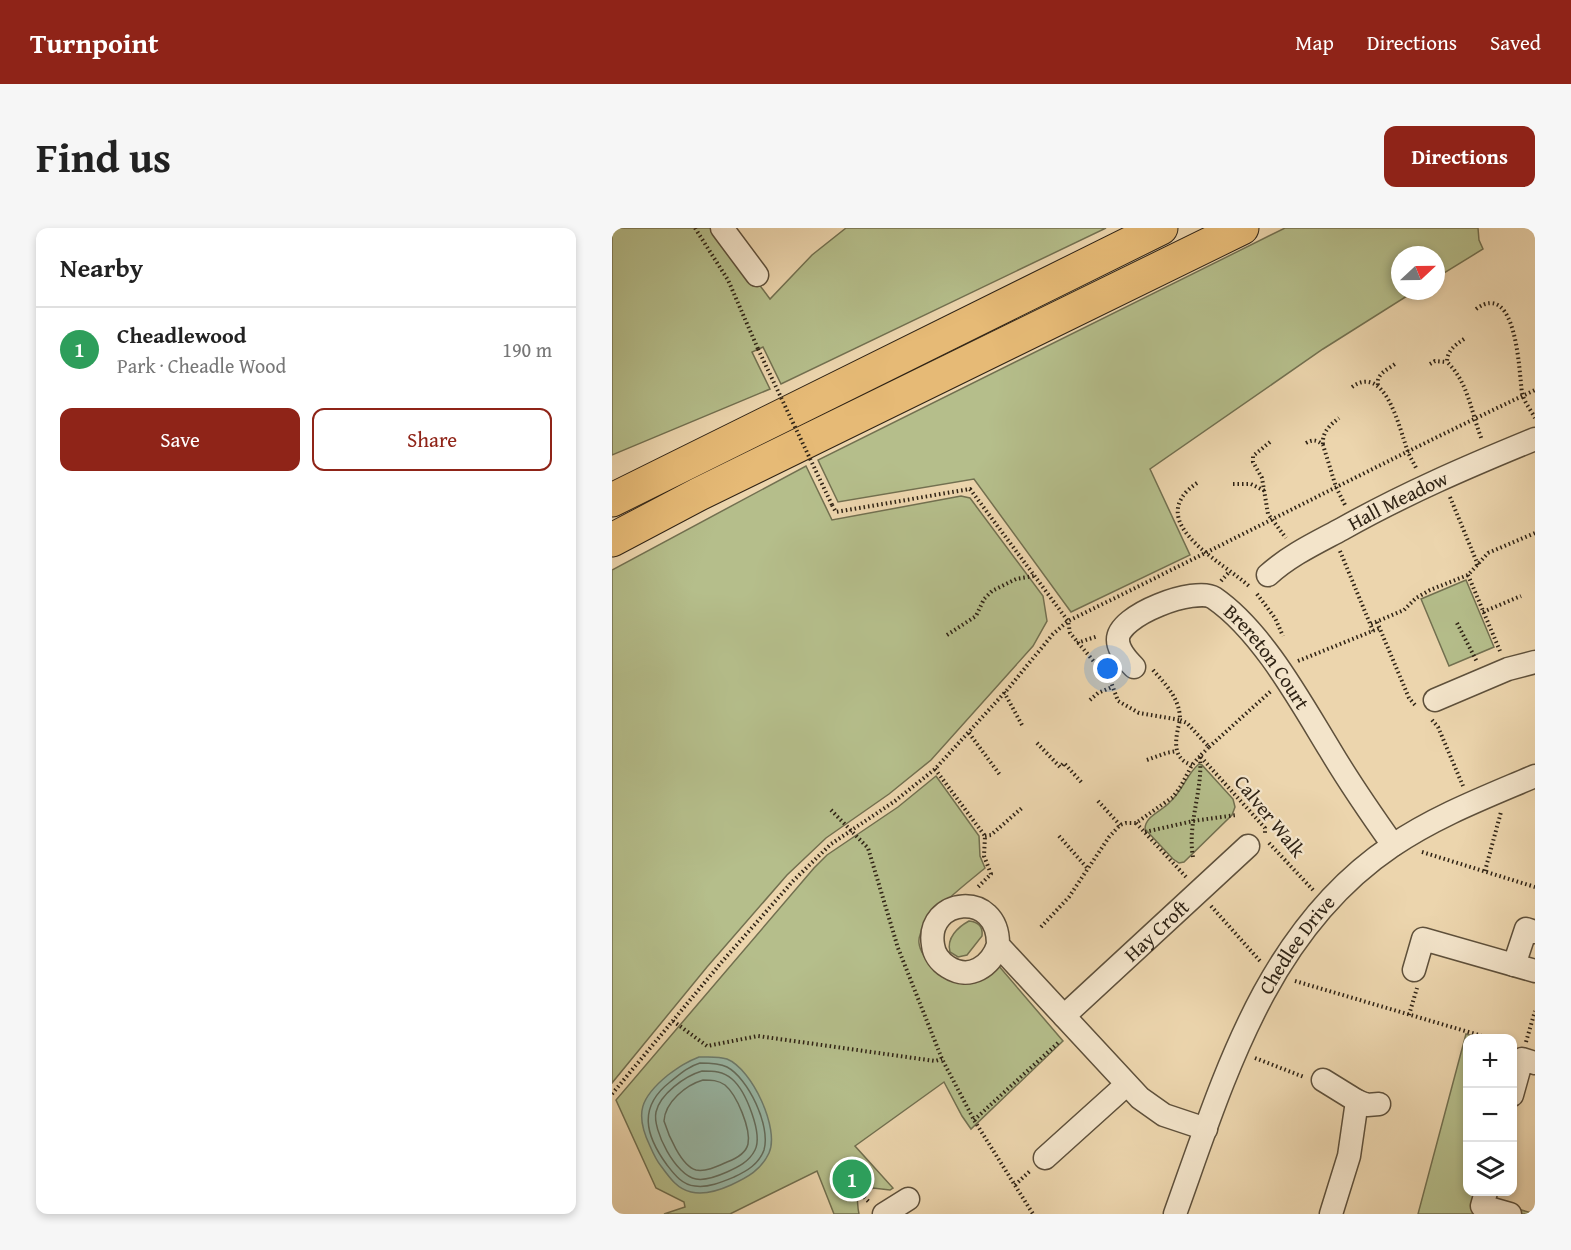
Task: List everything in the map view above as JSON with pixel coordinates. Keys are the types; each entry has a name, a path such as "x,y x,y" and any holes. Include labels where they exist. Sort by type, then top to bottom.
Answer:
{"highway":[{"path":"612,500 1161,228"},
{"path":"612,540 729,479 1242,228"}],"street":[{"path":"722,228 758,275"},
{"name":"Hall Meadow","path":"1268,575 1297,553 1354,522 1434,482 1535,439"},
{"name":"Brereton Court","path":"1134,667 1119,646 1118,637 1121,628 1150,608 1199,594 1208,595 1231,613 1261,645 1392,845"},
{"path":"1435,700 1508,669 1535,662"},
{"name":"Chedlee Drive","path":"1175,1214 1246,1025 1290,948 1305,928 1361,869 1392,845 1445,815 1535,776"},
{"name":"Hay Croft","path":"1064,1026 1248,846"},
{"path":"967,905 978,908 994,923 998,933 998,945 987,964 978,970 967,972 947,967 934,950 932,939 934,928 946,911 967,905"},
{"path":"1414,970 1423,939 1525,968 1526,929 1535,932"},
{"path":"998,945 1064,1026 1126,1085 1152,1108 1164,1115 1206,1129"},
{"path":"1514,1088 1522,1059 1530,1056"},
{"path":"1323,1080 1368,1102 1331,1214"},
{"path":"1045,1158 1126,1085"},
{"path":"1485,1196 1482,1206 1510,1214"},
{"path":"884,1214 908,1199"}],"path":[{"path":"695,228 728,280 758,349 836,512 970,489 1068,621 1070,633 1111,682 1118,701 1139,712 1187,723 1209,747"},
{"path":"1476,309 1488,302 1496,303 1503,308 1509,319 1515,340 1523,396 1535,418"},
{"path":"1464,339 1451,349 1447,362 1464,384 1474,420 1490,457"},
{"path":"1430,364 1435,361 1447,362"},
{"path":"1395,364 1380,374 1377,380 1378,386 1390,404 1408,451 1434,482 1479,566"},
{"path":"1352,387 1365,381 1378,386"},
{"path":"612,1094 793,880 831,844 894,801 934,769 969,733 1053,634 1068,621 1535,390"},
{"path":"1339,418 1322,437 1323,445 1336,487 1354,522"},
{"path":"1306,443 1317,440 1323,445"},
{"path":"1270,442 1253,456 1253,462 1262,478 1266,492 1265,503 1272,521 1297,553"},
{"path":"1197,483 1185,493 1180,501 1178,513 1184,529 1193,543 1260,596 1275,618 1285,641"},
{"path":"1233,484 1251,484 1266,492"},
{"path":"1333,533 1373,631"},
{"path":"1371,624 1404,610 1422,594 1468,574 1479,566 1488,554 1535,534"},
{"path":"1468,574 1508,669"},
{"path":"947,635 976,616 984,599 992,591 1016,579 1034,576"},
{"path":"1484,612 1521,596"},
{"path":"1456,622 1484,679"},
{"path":"1041,927 1069,897 1101,847 1120,825 1136,823 1173,797 1192,765 1282,674 1380,628"},
{"path":"1134,667 1143,659 1174,695 1180,708 1175,747 1179,757 1185,763 1192,765"},
{"path":"1090,700 1098,693 1112,687"},
{"path":"1004,692 1022,725"},
{"path":"969,733 1000,775"},
{"path":"1037,743 1060,767 1064,764 1083,784"},
{"path":"1147,760 1177,751"},
{"path":"1193,857 1193,821 1201,778 1200,756"},
{"name":"Calver Walk","path":"1200,756 1265,828 1266,840 1314,892"},
{"path":"934,769 985,836 984,855 991,874 969,895 967,905"},
{"path":"1485,871 1501,814 1493,794"},
{"path":"1098,801 1120,825"},
{"path":"985,836 991,835 1023,807"},
{"path":"831,810 868,848 898,948 942,1059 974,1120 1033,1214"},
{"path":"1145,832 1193,821 1236,815"},
{"path":"1059,836 1088,869"},
{"path":"1422,852 1535,887"},
{"path":"1294,981 1475,1034"},
{"path":"1530,1056 1535,1011"},
{"path":"672,1021 707,1046 758,1036 935,1061 942,1059"},
{"path":"974,1120 1064,1026"},
{"path":"1254,1058 1304,1077 1323,1080"},
{"path":"853,1170 849,1178 854,1197 861,1194 884,1214"}],"green space":[{"path":"612,228 717,228 770,299 812,255 846,228 1106,228 781,384 763,347 752,352 770,389 612,455"},
{"path":"1285,228 1478,228 1479,240 1483,249 1445,272 1445,246 1391,246 1391,300 1401,300 1323,349 1150,469 1190,555 1071,612 974,479 838,502 818,460"},
{"path":"806,466 832,520 961,496 970,498 1043,596 1047,621 1033,646 931,760 889,794 826,838 787,875 707,967 612,1083 612,570"},
{"path":"1466,580 1494,647 1449,666 1421,599"},
{"path":"1199,764 1233,799 1235,807 1232,815 1184,862 1179,863 1145,829 1146,824 1174,798"},
{"path":"936,776 979,836 980,856 985,868 934,913 920,934 921,951 936,970 998,965 1063,1041 971,1129 944,1082 855,1146 893,1188 890,1190 873,1188 864,1193 859,1188 856,1190 859,1214 834,1214 817,1171 730,1214 664,1214 685,1207 684,1202 656,1188 616,1100 814,868 827,855 898,807"},
{"path":"969,921 980,926 982,936 967,955 958,957 950,952 951,938 961,926"},
{"path":"1463,1045 1463,1196 1496,1196 1494,1202 1535,1214 1418,1214"}],"water":[{"path":"699,1057 727,1059 746,1075 762,1101 771,1130 769,1153 762,1164 743,1179 727,1187 701,1193 682,1188 667,1174 656,1159 642,1124 646,1098 668,1075"}],"place":[{"name":"Cheadlewood","path":"852,1179"}]}
